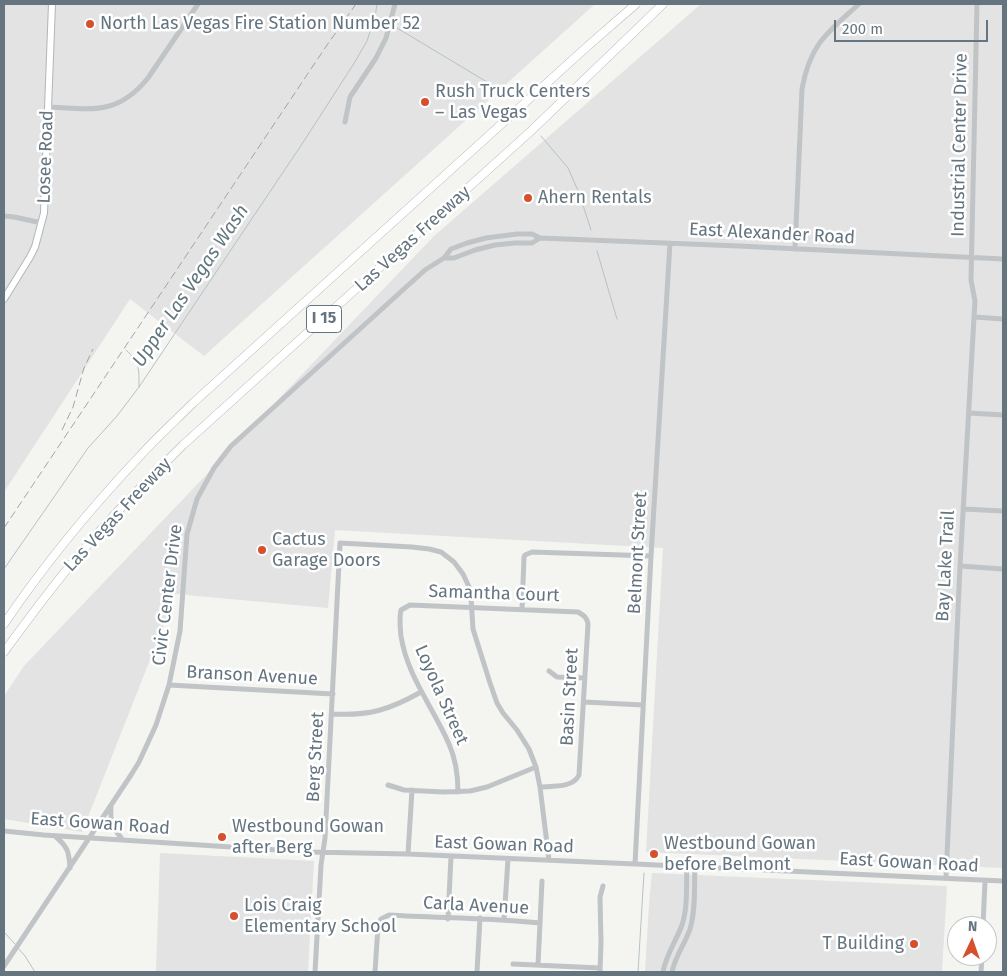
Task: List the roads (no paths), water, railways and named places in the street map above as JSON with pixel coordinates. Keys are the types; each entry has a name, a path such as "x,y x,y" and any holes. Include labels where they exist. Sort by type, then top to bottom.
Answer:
{"highway":[{"path":"590,44 630,4"},
{"name":"Las Vegas Freeway","path":"4,624 24,594 96,504 139,456 193,403 636,4"},
{"name":"Las Vegas Freeway","path":"4,652 90,541 132,495 183,445 531,131 663,4"}],"main road":[{"name":"Losee Road","path":"4,300 35,247 42,224 52,4"}],"street":[{"path":"48,107 102,108 129,98 148,78 198,4"},
{"path":"345,122 350,98 376,58 386,38 395,4"},
{"path":"795,249 802,89 805,71 814,50 827,33 859,4"},
{"name":"Industrial Center Drive","path":"971,257 977,4"},
{"path":"4,216 42,224"},
{"name":"East Alexander Road","path":"444,258 451,249 467,243 500,235 532,234 540,238 1003,259"},
{"name":"East Alexander Road","path":"444,258 454,258 495,245 532,243 540,238"},
{"name":"Belmont Street","path":"635,864 670,243"},
{"name":"Bay Lake Trail","path":"946,878 960,566 975,301 970,280 971,257"},
{"name":"Civic Center Drive","path":"4,966 139,762 156,725 169,685 180,631 187,534 197,499 214,468 231,446 418,276 444,258"},
{"path":"974,318 1003,319"},
{"path":"969,413 1003,415"},
{"path":"963,509 1003,511"},
{"name":"Berg Street","path":"315,972 321,865 325,838 340,543 412,547 441,552 454,562 463,574 470,589 471,607"},
{"path":"522,609 524,557 532,552 651,556"},
{"path":"960,566 1003,568"},
{"name":"Samantha Court","path":"402,610 410,605 578,612 585,616"},
{"path":"471,607 473,629 495,697 503,713 529,749 536,768 549,860"},
{"name":"Loyola Street","path":"402,610 399,619 403,649 409,667 455,760 458,775 458,792"},
{"name":"Basin Street","path":"540,787 570,784 577,780 580,775 588,624 585,616"},
{"path":"549,671 557,676 586,678"},
{"name":"Branson Avenue","path":"169,685 333,694"},
{"path":"332,714 346,715 374,712 398,704 421,692"},
{"path":"584,702 643,705"},
{"path":"388,785 404,790 470,791 487,787 536,768"},
{"path":"408,854 412,790"},
{"path":"111,806 111,821 123,840"},
{"name":"East Gowan Road","path":"4,831 56,836 323,852 549,860 1003,881"},
{"path":"56,836 67,848 70,868"},
{"path":"448,919 451,856"},
{"path":"504,920 508,859"},
{"path":"663,972 668,953 679,932 683,919 687,866"},
{"path":"672,972 692,921 695,867"},
{"path":"984,916 986,880"},
{"path":"538,965 542,881"},
{"path":"513,964 600,970 600,897 604,886"},
{"name":"Carla Avenue","path":"375,972 378,926 381,919 389,915 540,922"},
{"path":"476,972 480,918"}],"waterway":[{"name":"Upper Las Vegas Wash","path":"4,569 88,448 117,416 139,387 302,144 367,41 377,4"},
{"path":"397,28 497,88 506,98"},
{"path":"541,136 568,168 579,193 591,230"},
{"path":"597,251 617,319"},
{"path":"126,350 138,367 139,387"},
{"path":"638,972 644,873"},
{"path":"4,932 15,944"},
{"path":"17,947 35,972"}],"railway":[{"path":"4,528 356,4"},
{"path":"62,430 73,407 84,368 93,349"}],"place":[{"name":"North Las Vegas Fire Station Number 52","path":"90,24"},
{"name":"Rush Truck Centers – Las Vegas","path":"425,102"},
{"name":"Ahern Rentals","path":"528,198"},
{"name":"Cactus Garage Doors","path":"262,550"},
{"name":"Westbound Gowan after Berg","path":"222,837"},
{"name":"Westbound Gowan before Belmont","path":"654,854"},
{"name":"Lois Craig Elementary School","path":"234,916"},
{"name":"T Building","path":"914,944"}]}
